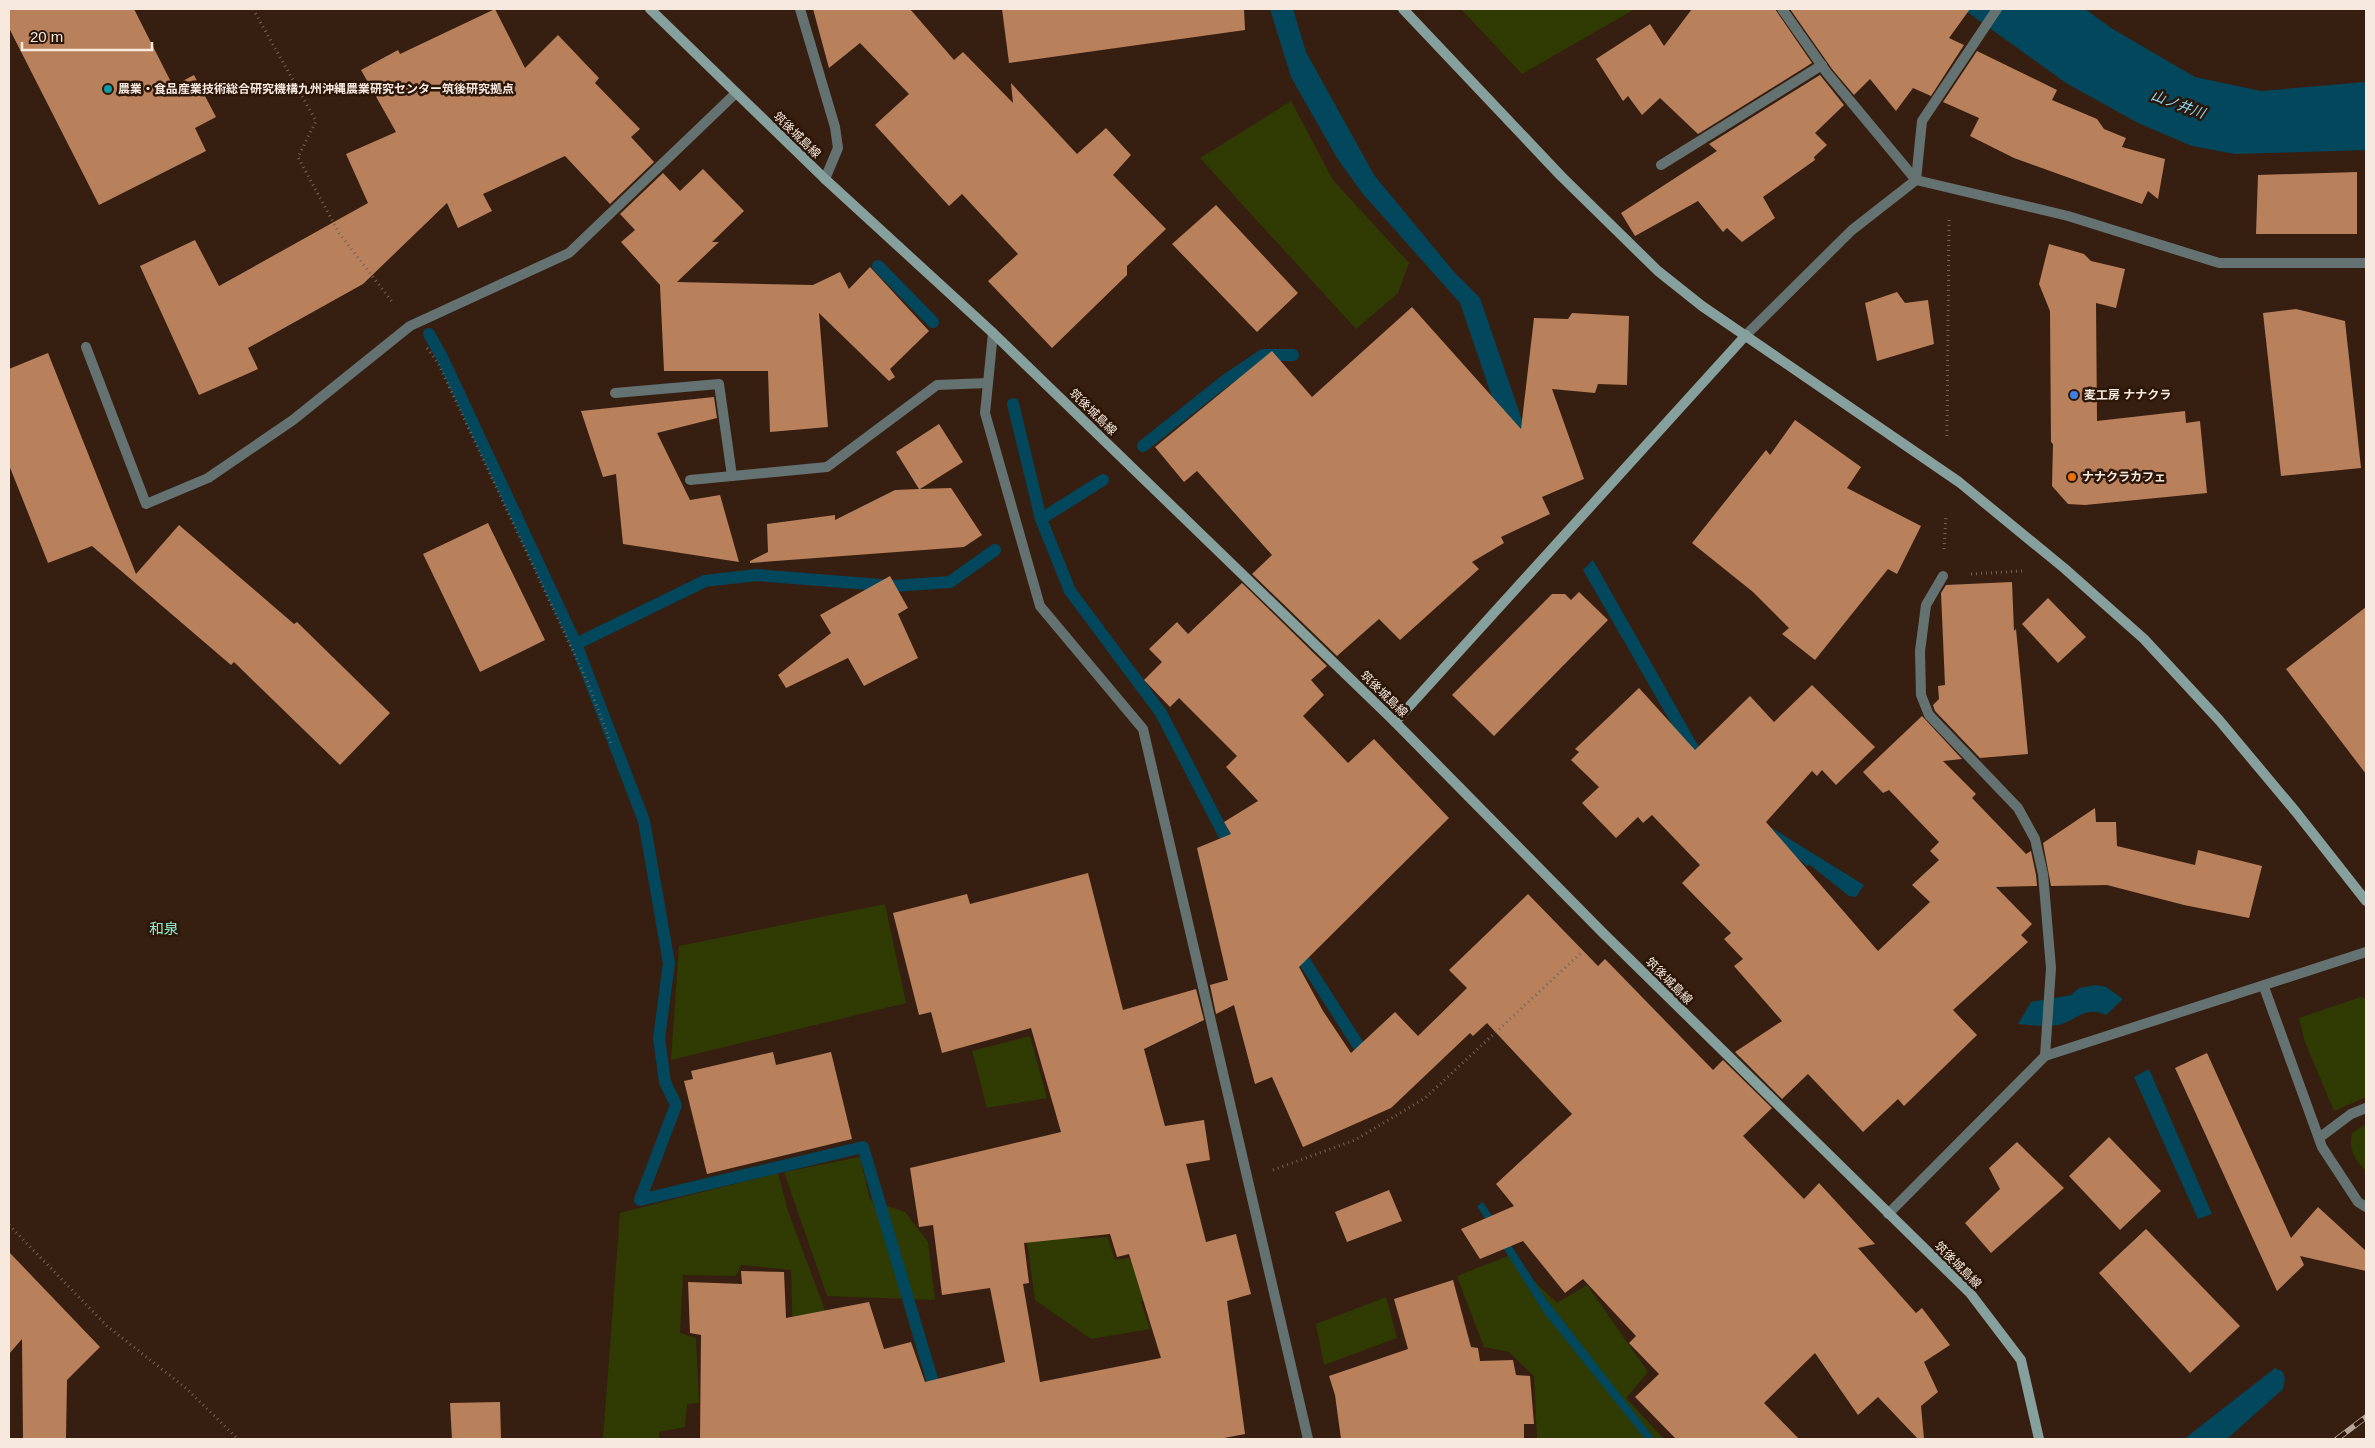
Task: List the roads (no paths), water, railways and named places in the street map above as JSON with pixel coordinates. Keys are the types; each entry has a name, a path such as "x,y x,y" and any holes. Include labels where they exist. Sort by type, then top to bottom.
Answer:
{"main road":[{"name":"筑後城島線","path":"650,9 825,179 992,333 1395,722 1603,933 1970,1293 2021,1360 2039,1439"},
{"path":"1403,9 1561,176 1658,272 1702,306 1959,482 2064,568 2144,639 2219,720 2296,812 2366,901"},
{"path":"1395,722 1746,335"}],"street":[{"path":"800,9 835,127 838,148 825,179"},
{"path":"1782,9 1822,66 1916,180 2068,216 2219,263 2366,264"},
{"path":"1746,335 1852,230 1916,180 1922,121 1997,9"},
{"path":"1661,165 1822,66"},
{"path":"86,346 146,504 208,478 293,420 410,326 569,253 736,93"},
{"path":"992,333 985,413 1040,606 1143,729 1308,1439"},
{"path":"690,480 828,467 937,385 988,383"},
{"path":"615,393 719,384 732,476"},
{"path":"1943,576 1926,605 1920,652 1921,695 1929,715 2018,808 2034,839 2043,874 2051,968 2045,1056"},
{"path":"1888,1214 2045,1056 2264,987 2366,952"},
{"path":"2264,987 2319,1138 2358,1202 2366,1207"},
{"path":"2319,1138 2351,1114 2366,1108"}],"water":[{"path":"1270,9 1293,9 1306,52 1374,175 1454,272 1480,298 1525,429 1505,435 1460,303 1363,194 1337,158 1291,77"},
{"name":"山ノ井川","path":"1963,9 2085,9 2111,28 2195,77 2261,91 2366,82 2366,150 2235,154 2192,146 2138,123 2066,83"},
{"path":"1593,560 1730,802 1864,885 1856,897 1849,896 1788,850 1721,810 1583,570"},
{"path":"2096,985 2106,987 2123,999 2106,1015 2098,1012 2086,1013 2065,1023 2053,1026 2018,1024 2031,1002 2071,995 2079,988"},
{"path":"2149,1069 2212,1214 2198,1219 2134,1077"},
{"path":"1483,1202 1546,1299 1655,1439 1645,1439 1544,1313 1477,1206"},
{"path":"2275,1368 2283,1372 2285,1379 2283,1389 2227,1439 2184,1439"}],"waterway":[{"path":"878,266 933,322"},
{"path":"429,334 442,357 576,644 644,821 669,963 659,1038 665,1082 676,1105 640,1200 863,1147 937,1396"},
{"path":"1143,446 1226,380 1263,355 1293,355"},
{"path":"1013,404 1041,519 1070,591 1161,713 1233,852"},
{"path":"1041,519 1103,480"},
{"path":"576,644 705,581 756,575 893,586 950,582 995,550"},
{"path":"1296,948 1367,1059"}],"railway":[{"path":"2337,1439 2366,1417"}],"place":[{"name":"農業・食品産業技術総合研究機構九州沖縄農業研究センター筑後研究拠点","path":"108,89"},
{"name":"麦工房 ナナクラ","path":"2074,395"},
{"name":"ナナクラカフェ","path":"2072,477"}],"district":[{"name":"和泉","path":"164,929"}]}
